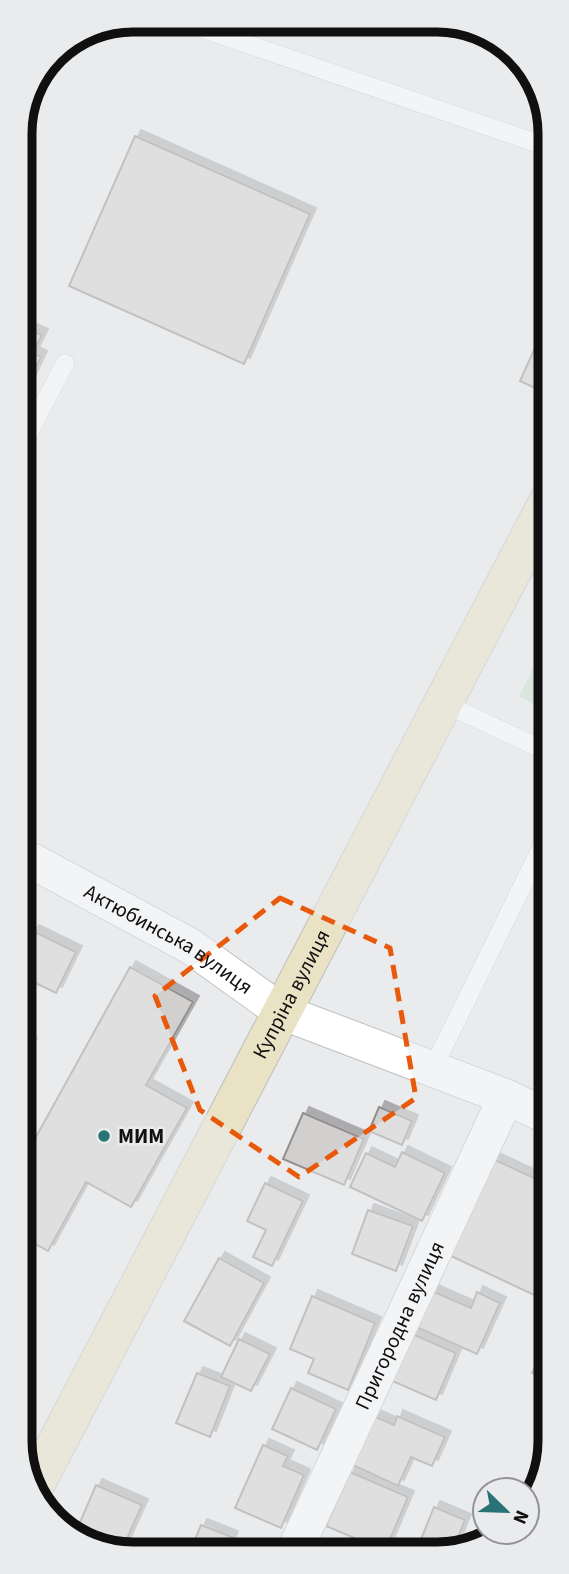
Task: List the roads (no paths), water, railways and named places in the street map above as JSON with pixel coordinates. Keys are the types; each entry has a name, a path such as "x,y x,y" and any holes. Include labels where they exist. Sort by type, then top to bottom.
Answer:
{"main road":[{"name":"Купріна вулиця","path":"38,1478 538,522"}],"street":[{"name":"Актюбинська вулиця","path":"32,870 190,946 282,1013 506,1097 537,1112"},
{"name":"Пригородна вулиця","path":"299,1542 506,1097"}],"lane":[{"path":"212,32 538,144"},
{"path":"32,427 65,363"},
{"path":"445,704 538,747"},
{"path":"432,1070 537,855"}],"place":[{"name":"МИМ","path":"104,1136"}]}
